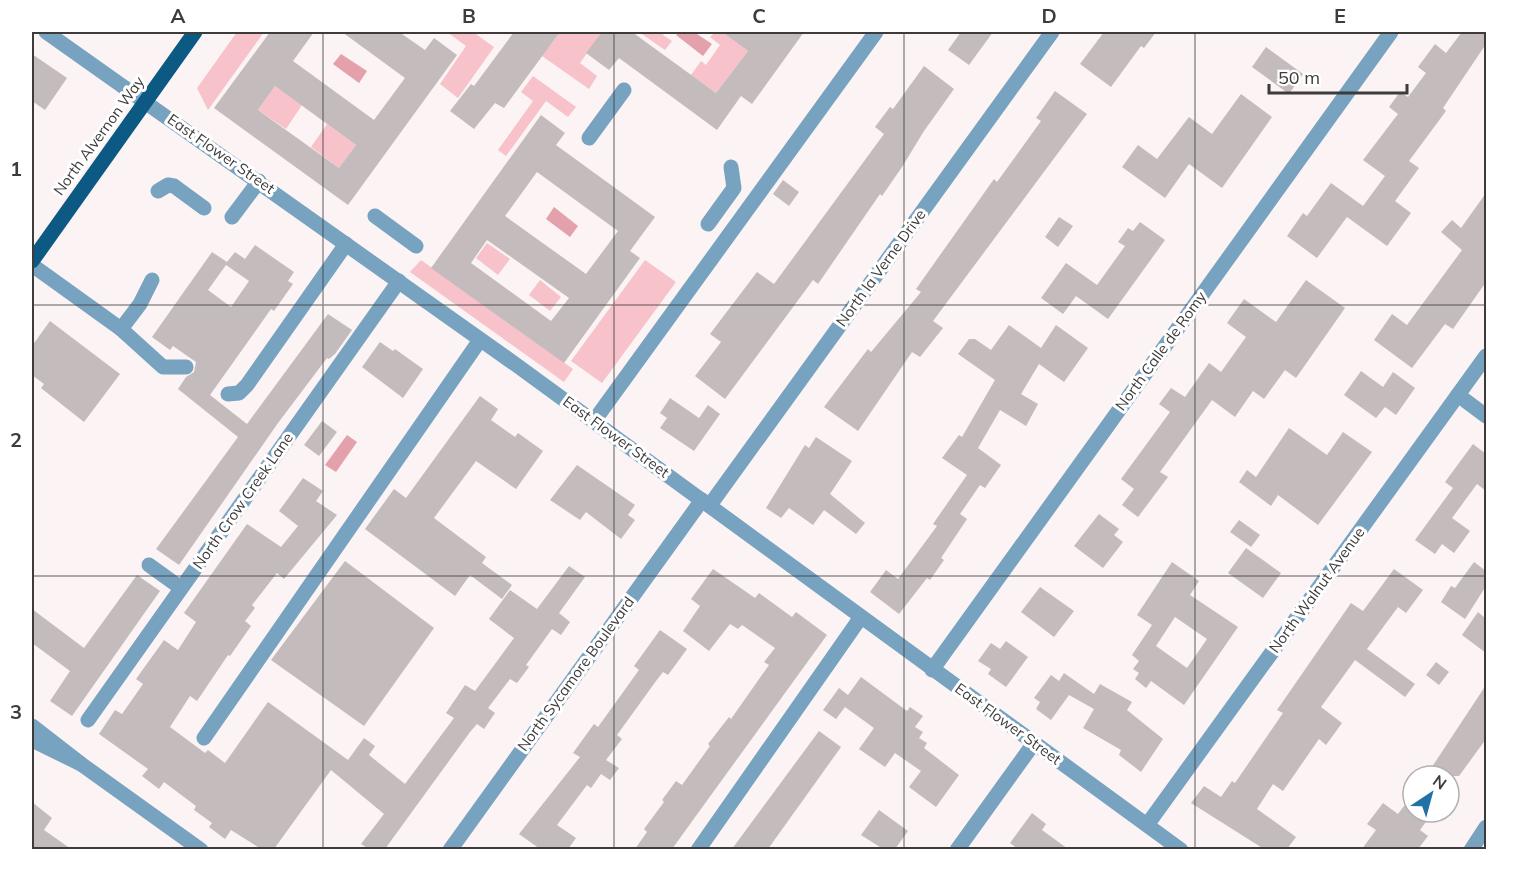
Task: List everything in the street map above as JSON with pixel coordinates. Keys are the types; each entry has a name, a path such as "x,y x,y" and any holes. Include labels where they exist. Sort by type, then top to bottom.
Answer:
{"main road":[{"name":"North Alvernon Way","path":"32,263 195,32"}],"street":[{"name":"East Flower Street","path":"46,32 594,421 932,670 1181,849"},
{"path":"594,421 876,32"},
{"name":"North la Verne Drive","path":"706,502 1052,32"},
{"name":"North Calle de Romy","path":"932,670 1391,32"},
{"path":"589,138 624,90"},
{"path":"708,224 734,188 731,167"},
{"path":"232,218 259,181"},
{"path":"158,190 171,185 204,208"},
{"path":"375,216 416,246"},
{"path":"228,394 239,393 247,385 346,244"},
{"path":"32,263 121,329 163,367 186,367"},
{"path":"121,329 140,304 152,280"},
{"name":"North Crow Creek Lane","path":"88,720 399,281"},
{"path":"204,738 480,340"},
{"name":"North Walnut Avenue","path":"1147,825 1486,356"},
{"path":"1458,395 1486,416"},
{"name":"North Sycamore Boulevard","path":"450,849 706,502"},
{"path":"149,565 181,588"},
{"path":"698,849 861,617"},
{"path":"32,726 181,844 201,849"},
{"path":"32,740 81,764"},
{"path":"957,849 1034,743"},
{"path":"1471,849 1486,827"}],"shaded area":[{"path":"237,32 264,32 208,110 197,88"},
{"path":"447,32 473,32 494,47 458,98 440,84 466,46"},
{"path":"560,32 602,32 580,63 597,76 589,89 542,56"},
{"path":"639,32 665,32 663,35 672,41 665,50"},
{"path":"680,32 694,32 712,44 703,56 676,35"},
{"path":"715,32 722,32 748,51 716,93 691,75 701,61 706,65 720,45 710,37"},
{"path":"341,54 367,71 359,83 333,64"},
{"path":"533,76 576,107 568,117 546,101 506,156 498,150 533,101 521,92"},
{"path":"275,86 302,105 286,129 258,110"},
{"path":"327,124 356,145 339,168 311,147"},
{"path":"554,207 578,226 570,237 546,219"},
{"path":"487,243 510,259 498,275 476,258"},
{"path":"421,260 573,369 564,382 410,272"},
{"path":"645,260 676,282 602,383 571,361"},
{"path":"540,280 561,297 550,311 529,295"},
{"path":"347,435 357,442 336,472 325,465"}],"building":[{"path":"270,32 314,32 293,61 374,120 405,78 342,32 399,32 425,50 434,38 457,55 348,205 214,108","holes":["275,86 356,145 339,168 258,110"]},
{"path":"514,32 560,32 504,108 495,103 474,129 450,111 471,84 474,86"},
{"path":"602,32 632,32 716,93 748,51 722,32 804,32 752,104 741,96 717,130 619,58 609,70 586,53"},
{"path":"961,32 993,32 969,65 948,50"},
{"path":"1104,32 1156,32 1144,48 1141,46 1111,87 1080,64"},
{"path":"1462,32 1486,32 1486,44 1443,108 1446,111 1409,161 1419,168 1395,201 1411,213 1387,246 1347,217 1317,258 1287,236 1303,213 1307,216 1331,183 1363,206 1385,176 1363,160 1398,114 1389,107 1400,92 1408,97 1426,73 1418,67 1435,44 1446,53"},
{"path":"1266,47 1303,74 1289,94 1252,67"},
{"path":"32,54 67,78 45,110 32,101"},
{"path":"924,66 954,89 882,196 880,194 818,284 813,280 725,399 695,376 721,342 710,334 757,272 774,284 884,134 875,127 890,107 893,109"},
{"path":"1055,91 1087,114 933,321 943,328 920,357 912,352 858,431 824,407 868,349 871,352 921,292 916,289 994,179 997,182 1041,121 1036,118"},
{"path":"1241,94 1272,117 1222,188 1189,164 1165,198 1122,167 1138,145 1157,159 1189,117 1212,134"},
{"path":"541,115 565,133 556,145 655,217 630,251 640,258 564,363 431,268","holes":["537,172 618,231 586,274 505,216","487,240 569,298 551,321 471,263"]},
{"path":"783,180 799,192 789,206 773,194"},
{"path":"1486,193 1486,282 1453,329 1445,324 1412,368 1374,340 1392,314 1407,325 1462,250 1441,232 1452,220 1461,228"},
{"path":"1059,217 1073,226 1058,247 1045,237"},
{"path":"1140,222 1165,240 1108,319 1076,296 1063,314 1041,298 1066,263 1097,285 1125,246 1118,242 1128,228 1133,231"},
{"path":"255,245 294,272 288,281 293,284 274,311 271,309 210,395 247,424 328,314 352,330 335,354 327,358 278,423 179,565 156,549 238,437 178,389 186,377 194,372 196,362 173,346 170,350 152,337 212,252 227,262 235,252 245,259","holes":["226,265 249,281 231,307 208,290"]},
{"path":"1306,280 1345,308 1296,378 1285,370 1264,399 1253,391 1235,417 1212,400 1160,472 1168,477 1138,517 1122,505 1134,489 1121,479 1170,412 1159,404 1171,388 1185,397 1209,363 1221,372 1246,337 1227,323 1244,299 1276,322"},
{"path":"50,321 120,374 84,422 41,388 44,384 32,375 32,346"},
{"path":"1009,325 1041,348 1056,325 1088,348 1064,382 1039,364 1021,394 1038,404 1026,426 1000,410 978,448 1001,465 985,488 980,485 960,514 967,519 941,558 944,560 930,580 927,578 899,614 870,592 886,570 898,579 937,526 933,524 967,475 942,458 959,435 962,437 995,380 958,354 969,339 975,339 991,350"},
{"path":"380,342 393,351 395,349 423,369 403,398 362,367"},
{"path":"1361,371 1383,387 1393,372 1415,388 1396,415 1385,407 1376,418 1344,395"},
{"path":"480,396 498,409 491,420 515,437 518,433 543,451 516,489 476,461 434,518 486,557 482,563 512,585 502,599 470,575 455,596 365,529 394,489 406,498"},
{"path":"670,398 699,418 708,405 720,414 694,451 660,428 667,418 660,413"},
{"path":"322,421 337,432 319,456 304,445"},
{"path":"1289,428 1327,455 1343,432 1372,452 1318,525 1278,495 1271,506 1239,482 1247,470 1256,477"},
{"path":"816,437 852,461 830,494 865,523 856,534 824,510 813,525 789,508 781,518 766,508 805,445 809,448"},
{"path":"1473,444 1486,454 1486,491 1477,484 1452,518 1470,531 1454,553 1442,544 1435,554 1415,540 1453,488 1445,482"},
{"path":"577,465 635,505 628,515 635,520 621,539 586,512 580,520 550,500"},
{"path":"303,478 323,491 316,501 337,515 284,579 277,573 252,605 255,608 245,621 251,626 197,701 190,696 170,727 205,753 208,750 225,763 268,702 348,760 364,738 375,746 369,755 405,784 454,718 446,713 465,685 475,691 514,638 489,619 510,590 537,609 569,566 585,577 559,613 570,622 561,635 552,629 526,665 529,667 517,683 510,679 488,708 495,713 484,729 477,724 470,732 385,849 369,849 361,844 384,814 331,770 274,849 261,849 231,830 225,839 209,827 212,823 194,810 196,806 164,782 159,789 142,776 148,769 99,734 115,710 122,714 143,684 136,679 164,640 178,650 196,622 184,613 247,524 281,547 298,526 279,511"},
{"path":"1099,514 1119,529 1114,535 1123,542 1103,568 1074,546"},
{"path":"1239,520 1260,535 1251,547 1230,532"},
{"path":"1246,548 1281,573 1263,598 1228,573"},
{"path":"345,561 434,628 364,726 271,660"},
{"path":"1172,562 1199,581 1190,595 1238,627 1184,705 1151,681 1146,688 1135,679 1139,673 1133,669 1139,661 1132,655 1152,625 1137,615","holes":["1175,617 1207,639 1187,668 1156,646"]},
{"path":"1474,562 1486,571 1486,586 1465,619 1441,602 1451,586 1455,588"},
{"path":"713,569 755,598 759,593 792,617 796,612 827,635 672,849 635,849 647,832 644,829 664,802 662,800 676,781 682,785 710,746 708,744 729,717 731,719 769,665 764,662 775,648 742,625 738,629 730,624 709,651 683,631 700,606 691,599"},
{"path":"1394,569 1423,590 1406,613 1398,607 1367,649 1415,684 1405,697 1355,660 1321,707 1342,723 1326,745 1319,739 1283,791 1273,784 1257,809 1296,837 1287,849 1264,849 1191,803 1204,786 1221,797 1232,781 1235,783 1283,713 1277,710 1351,603 1363,611"},
{"path":"137,575 160,591 72,716 50,701 70,671 32,643 32,609 84,648"},
{"path":"1040,587 1074,611 1054,637 1021,612"},
{"path":"1478,612 1486,619 1486,653 1462,635"},
{"path":"660,630 687,649 668,675 663,672 617,735 622,739 606,760 619,768 610,780 601,774 591,788 587,785 557,825 576,838 568,849 540,849 519,834 580,757 573,753 594,724 598,727 639,670 634,666"},
{"path":"1006,641 1028,657 1006,687 988,674 991,669 978,661 991,643 1000,649"},
{"path":"1436,662 1449,672 1439,685 1426,675"},
{"path":"1064,673 1094,694 1100,684 1132,702 1127,710 1163,739 1141,772 1119,755 1121,750 1083,728 1094,709 1069,695 1051,720 1036,709 1040,702 1034,698 1051,675 1059,681"},
{"path":"861,677 907,711 910,707 923,716 915,727 923,732 919,738 927,743 924,748 959,775 936,807 909,787 921,771 895,753 885,767 859,749 874,728 845,707 836,719 823,710 839,688 848,695"},
{"path":"1486,685 1486,739 1461,773 1461,764 1434,764"},
{"path":"819,731 841,747 768,849 732,849"},
{"path":"32,802 52,818 44,830 71,849 32,849"},
{"path":"1383,803 1398,814 1401,810 1401,824 1424,824 1420,830 1428,836 1418,849 1362,849 1376,830 1367,824"},
{"path":"879,810 908,831 895,849 883,849 861,835"},
{"path":"1032,813 1046,824 1042,830 1068,849 1018,849 1010,843"}]}
